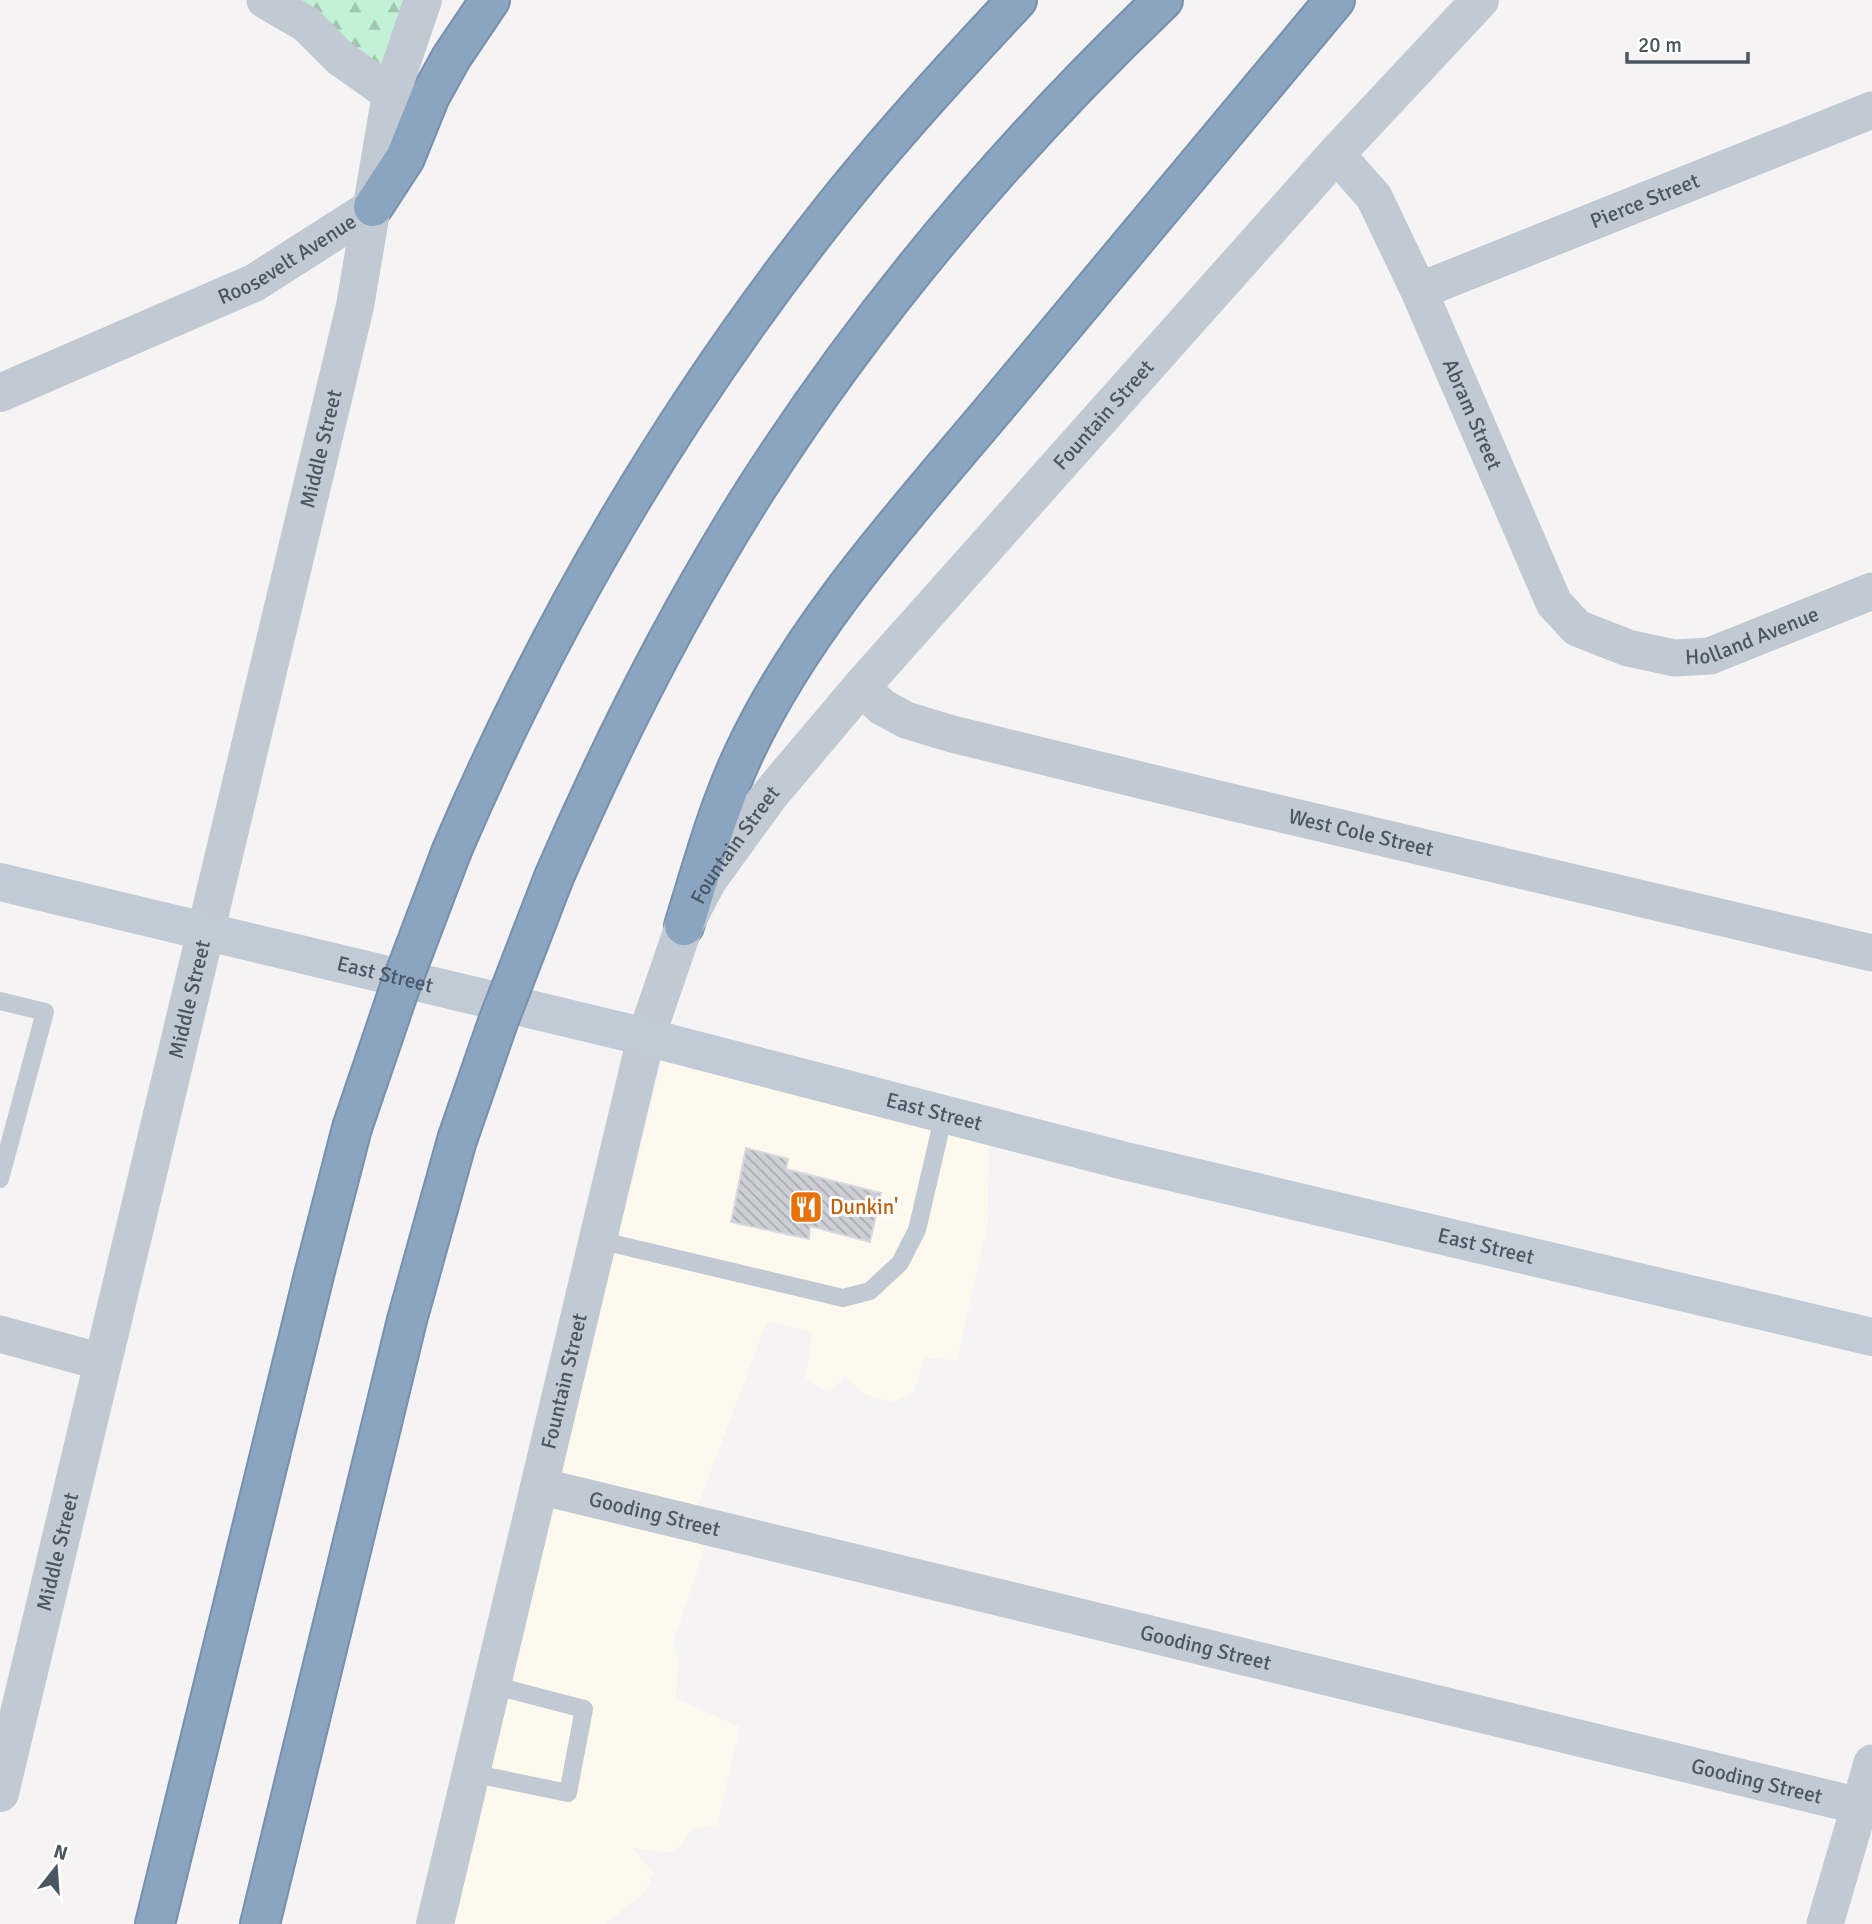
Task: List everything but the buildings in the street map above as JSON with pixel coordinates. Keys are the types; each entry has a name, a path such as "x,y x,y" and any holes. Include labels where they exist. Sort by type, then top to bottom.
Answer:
{"highway":[{"path":"373,207 405,158 430,96 451,58 490,0"},
{"path":"155,1924 314,1270 352,1128 391,1010 452,849 492,758 549,645 621,517 744,328 840,201 928,97 1017,0"},
{"path":"260,1924 407,1320 457,1140 554,877 614,744 681,615 757,489 798,427 884,309 977,196 1077,86 1163,0"},
{"path":"684,926 713,831 744,753 764,715 820,625 897,525 1335,0"}],"main road":[{"name":"East Street","path":"0,882 646,1037 1125,1161 1872,1337"}],"street":[{"path":"265,0 306,24 341,58 391,94"},
{"name":"Roosevelt Avenue","path":"0,393 254,283 373,207 391,94 423,0"},
{"name":"Fountain Street","path":"435,1924 646,1037 684,926 708,880 735,839 769,796 861,687 1336,154 1480,0"},
{"name":"Pierce Street","path":"1419,290 1872,110"},
{"name":"Abram Street","path":"1336,154 1374,197 1419,290 1554,603 1577,628 1628,648"},
{"name":"Middle Street","path":"0,1793 355,306 373,207"},
{"name":"Holland Avenue","path":"1628,648 1674,658 1710,656 1872,592"},
{"name":"West Cole Street","path":"861,687 882,707 906,720 952,734 1872,953"},
{"path":"0,1335 102,1362"},
{"name":"Gooding Street","path":"539,1486 1866,1807"},
{"path":"1825,1924 1866,1807 1872,1763"}],"lane":[{"path":"0,1001 45,1012 0,1179"},
{"path":"598,1240 843,1298 870,1291 901,1263 917,1230 944,1114"},
{"path":"471,1773 568,1793 584,1709 492,1685"}],"shaded area":[{"path":"663,1057 989,1137 988,1222 957,1360 924,1358 914,1393 891,1402 864,1394 845,1377 829,1393 806,1378 812,1332 767,1322 689,1529 706,1543 673,1643 678,1661 676,1698 740,1727 717,1825 691,1829 675,1853 632,1848 654,1873 644,1893 605,1924 445,1924 475,1813"}],"green space":[{"path":"281,0 431,0 398,101"}],"place":[{"name":"Dunkin'","path":"806,1207"}]}
